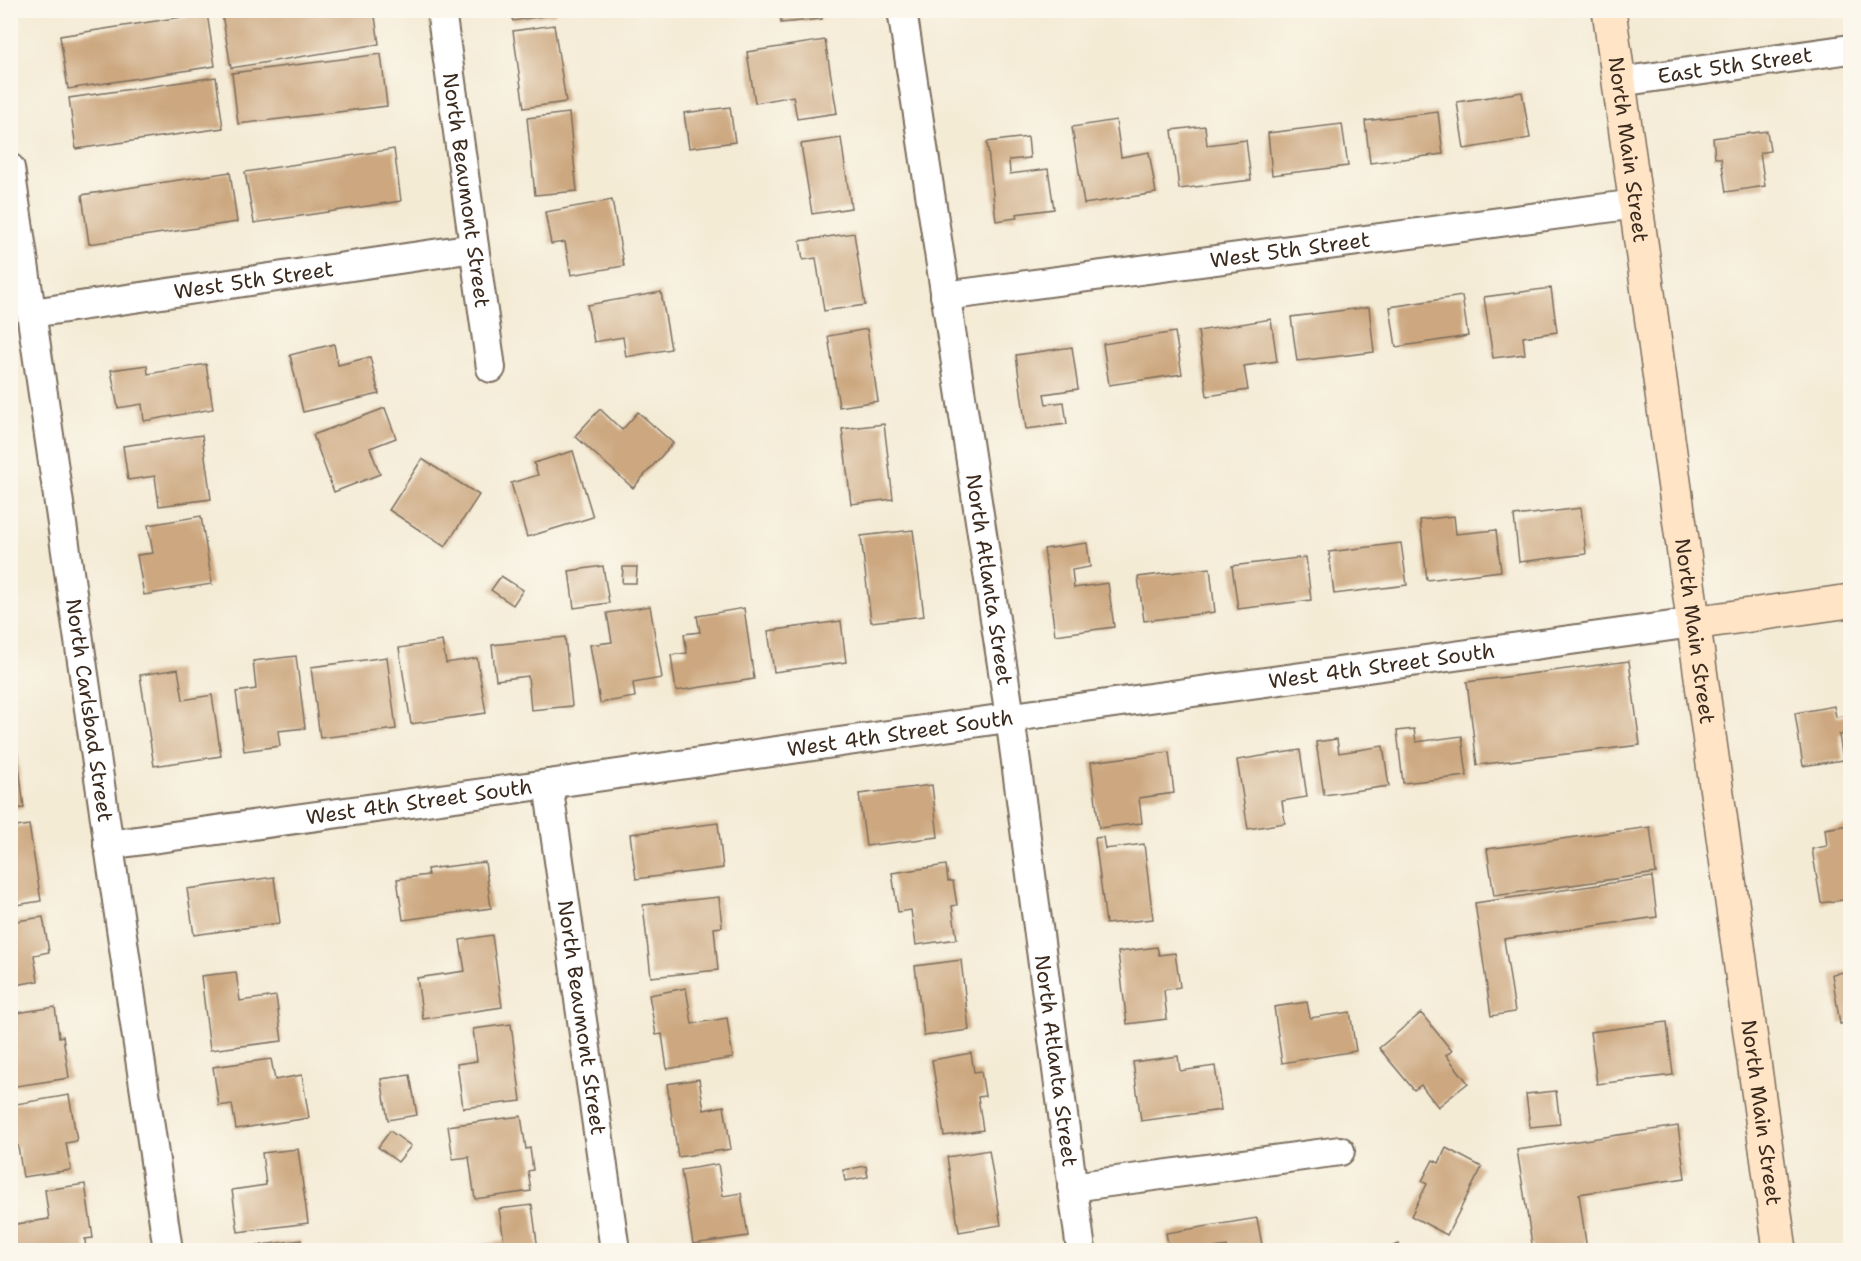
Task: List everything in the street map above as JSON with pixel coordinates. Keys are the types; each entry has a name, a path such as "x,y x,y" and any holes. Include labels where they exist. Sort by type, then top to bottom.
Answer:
{"main road":[{"name":"North Main Street","path":"1609,10 1780,1251"},
{"path":"1692,623 1851,600"}],"street":[{"name":"North Beaumont Street","path":"441,10 491,368"},
{"name":"North Atlanta Street","path":"902,10 1010,717 1081,1251"},
{"name":"East 5th Street","path":"1619,82 1851,49"},
{"name":"North Carlsbad Street","path":"10,168 168,1251"},
{"name":"West 5th Street","path":"945,296 1636,204"},
{"name":"West 5th Street","path":"32,313 474,248"},
{"name":"West 4th Street South","path":"108,845 1692,623"},
{"name":"North Beaumont Street","path":"548,784 615,1251"},
{"name":"North Atlanta Street","path":"1072,1187 1340,1151"}],"building":[{"path":"245,10 374,10 379,44 231,68 222,14"},
{"path":"512,10 555,10 556,14 513,21"},
{"path":"780,10 821,10 822,19 781,23"},
{"path":"966,10 992,10 992,12 967,15"},
{"path":"207,13 215,66 68,89 60,36"},
{"path":"554,25 566,102 524,108 513,31"},
{"path":"825,40 837,113 797,119 793,96 755,103 747,52"},
{"path":"381,54 387,106 238,124 232,73"},
{"path":"216,77 223,128 76,149 69,98"},
{"path":"1522,92 1530,138 1464,149 1457,102"},
{"path":"730,107 735,142 689,148 684,113"},
{"path":"1438,112 1443,154 1370,163 1365,121"},
{"path":"569,113 577,191 535,195 527,118"},
{"path":"1116,120 1121,157 1149,152 1156,193 1084,204 1072,127"},
{"path":"1342,124 1348,166 1272,175 1268,133"},
{"path":"1205,126 1207,145 1246,140 1251,180 1179,189 1172,130"},
{"path":"1767,131 1770,151 1760,153 1765,186 1726,192 1721,158 1715,158 1713,138"},
{"path":"1028,137 1030,158 1009,160 1010,174 1048,169 1054,209 1016,214 1017,218 996,221 987,142"},
{"path":"841,138 851,208 812,214 801,144"},
{"path":"394,149 401,201 254,223 245,172"},
{"path":"230,172 237,222 89,244 82,195"},
{"path":"612,200 624,266 571,275 565,242 551,244 545,212"},
{"path":"854,233 865,305 824,311 816,258 803,260 800,241"},
{"path":"1551,288 1557,332 1523,337 1525,354 1493,358 1484,297"},
{"path":"661,292 671,349 626,357 623,337 594,342 587,305"},
{"path":"1462,296 1468,336 1396,347 1390,307"},
{"path":"1369,307 1374,352 1297,361 1291,317"},
{"path":"1271,319 1277,361 1244,366 1248,390 1207,396 1198,331"},
{"path":"867,329 878,401 839,407 828,336"},
{"path":"1175,332 1182,374 1109,385 1103,344"},
{"path":"334,344 338,365 370,357 379,394 303,412 290,355"},
{"path":"1072,347 1078,389 1044,394 1046,404 1064,402 1067,424 1026,429 1016,355"},
{"path":"206,364 213,409 144,421 142,404 118,408 111,370 147,365 148,374"},
{"path":"385,408 396,438 370,448 380,474 334,492 313,435"},
{"path":"600,409 622,430 638,412 673,443 633,488 575,436"},
{"path":"884,424 893,499 851,504 842,429"},
{"path":"202,435 211,499 159,506 155,476 128,480 123,446"},
{"path":"573,451 593,517 527,537 511,483 538,475 534,463"},
{"path":"422,459 479,495 445,547 389,510"},
{"path":"1581,508 1586,554 1519,562 1514,516"},
{"path":"201,516 212,584 144,595 137,555 153,553 148,525"},
{"path":"1454,516 1456,534 1496,530 1501,571 1427,580 1420,520"},
{"path":"913,530 924,616 871,622 861,536"},
{"path":"1087,543 1090,567 1072,570 1074,588 1108,583 1114,627 1055,635 1044,549"},
{"path":"1401,543 1407,585 1334,594 1329,552"},
{"path":"1306,557 1311,600 1238,609 1232,566"},
{"path":"603,566 609,603 574,608 569,571"},
{"path":"623,567 637,567 636,583 622,583"},
{"path":"1210,568 1215,612 1144,621 1138,577"},
{"path":"501,576 523,590 513,605 491,590"},
{"path":"650,606 662,678 633,683 635,697 600,703 590,645 612,642 607,613"},
{"path":"744,608 754,679 676,691 671,655 687,653 684,634 700,632 697,616"},
{"path":"841,621 846,662 774,672 768,631"},
{"path":"565,637 572,706 531,710 528,676 496,680 492,645"},
{"path":"442,641 446,663 477,658 486,713 411,724 399,648"},
{"path":"296,656 305,728 278,731 280,746 244,751 236,692 256,689 253,661"},
{"path":"387,657 396,729 320,738 311,667"},
{"path":"1629,661 1640,745 1477,765 1467,682"},
{"path":"178,669 183,700 212,695 221,756 154,766 140,675"},
{"path":"1834,706 1836,717 1850,715 1850,733 1839,735 1843,760 1803,766 1795,713"},
{"path":"1414,729 1416,742 1462,736 1467,776 1403,783 1397,731"},
{"path":"15,733 24,808 10,809 10,734"},
{"path":"1337,739 1339,753 1383,746 1389,786 1324,795 1316,742"},
{"path":"1300,750 1307,797 1282,801 1285,823 1248,829 1237,760"},
{"path":"1169,752 1174,793 1139,798 1142,823 1099,828 1091,762"},
{"path":"932,785 938,837 866,846 859,794"},
{"path":"718,823 723,868 636,879 630,834"},
{"path":"29,825 41,901 10,906 10,828"},
{"path":"1850,825 1850,899 1821,903 1812,849 1827,846 1825,829"},
{"path":"1650,827 1656,873 1494,896 1487,849"},
{"path":"1103,837 1105,849 1144,844 1153,919 1106,924 1095,838"},
{"path":"485,862 491,908 403,920 397,879 428,875 427,869"},
{"path":"946,865 948,881 953,881 957,905 952,906 957,939 916,945 911,910 898,912 892,873"},
{"path":"274,877 280,923 194,935 187,889"},
{"path":"1652,877 1657,917 1504,939 1515,1012 1491,1016 1475,903"},
{"path":"719,897 722,927 714,928 718,970 651,977 643,905"},
{"path":"43,917 49,952 34,955 38,981 10,986 10,922"},
{"path":"492,935 502,1007 423,1019 417,978 465,971 460,940"},
{"path":"1157,947 1159,955 1175,953 1180,987 1164,990 1167,1019 1127,1024 1118,952"},
{"path":"961,960 969,1030 924,1036 915,966"},
{"path":"1850,971 1850,1022 1840,1024 1832,974"},
{"path":"236,972 240,1001 276,996 282,1041 210,1050 201,976"},
{"path":"686,988 692,1024 727,1018 733,1058 667,1069 662,1034 656,1035 649,995"},
{"path":"1307,1002 1310,1018 1350,1012 1356,1051 1282,1063 1274,1007"},
{"path":"55,1007 59,1037 63,1036 69,1078 10,1087 10,1014"},
{"path":"1421,1013 1452,1051 1446,1055 1468,1083 1438,1107 1421,1085 1414,1090 1379,1048"},
{"path":"1667,1022 1673,1075 1597,1084 1590,1032"},
{"path":"511,1024 521,1101 463,1108 457,1064 477,1061 473,1029"},
{"path":"971,1053 974,1072 981,1071 985,1096 978,1097 983,1130 944,1136 932,1060"},
{"path":"1178,1056 1180,1071 1215,1066 1221,1110 1141,1121 1133,1062"},
{"path":"271,1059 275,1080 302,1075 309,1118 236,1129 232,1104 219,1106 213,1067"},
{"path":"410,1075 417,1115 388,1120 381,1079"},
{"path":"699,1079 704,1110 724,1106 731,1149 678,1157 667,1084"},
{"path":"1556,1091 1560,1124 1530,1127 1526,1094"},
{"path":"69,1095 77,1141 66,1143 71,1170 23,1177 18,1146 10,1148 10,1119 13,1119 10,1105"},
{"path":"521,1116 526,1149 530,1148 533,1170 528,1171 531,1191 475,1199 469,1157 453,1159 448,1126"},
{"path":"1678,1126 1685,1178 1579,1194 1587,1250 1533,1250 1517,1150"},
{"path":"390,1131 411,1146 398,1162 378,1147"},
{"path":"1446,1148 1482,1167 1447,1235 1411,1216 1427,1184 1422,1181 1433,1160 1439,1163"},
{"path":"298,1149 308,1223 238,1232 232,1190 266,1185 262,1153"},
{"path":"989,1150 1001,1225 959,1232 947,1157"},
{"path":"718,1164 723,1196 741,1193 748,1236 693,1244 681,1170"},
{"path":"866,1166 868,1177 845,1181 843,1170"},
{"path":"85,1184 93,1238 85,1239 86,1250 14,1250 10,1225 49,1219 45,1190"},
{"path":"532,1205 538,1250 469,1250 469,1246 504,1241 499,1209"},
{"path":"1257,1218 1263,1250 1228,1250 1227,1246 1215,1248 1215,1250 1169,1250 1166,1233"},
{"path":"301,1240 302,1250 245,1250 245,1247"},
{"path":"1399,1244 1402,1250 1383,1250"}]}
